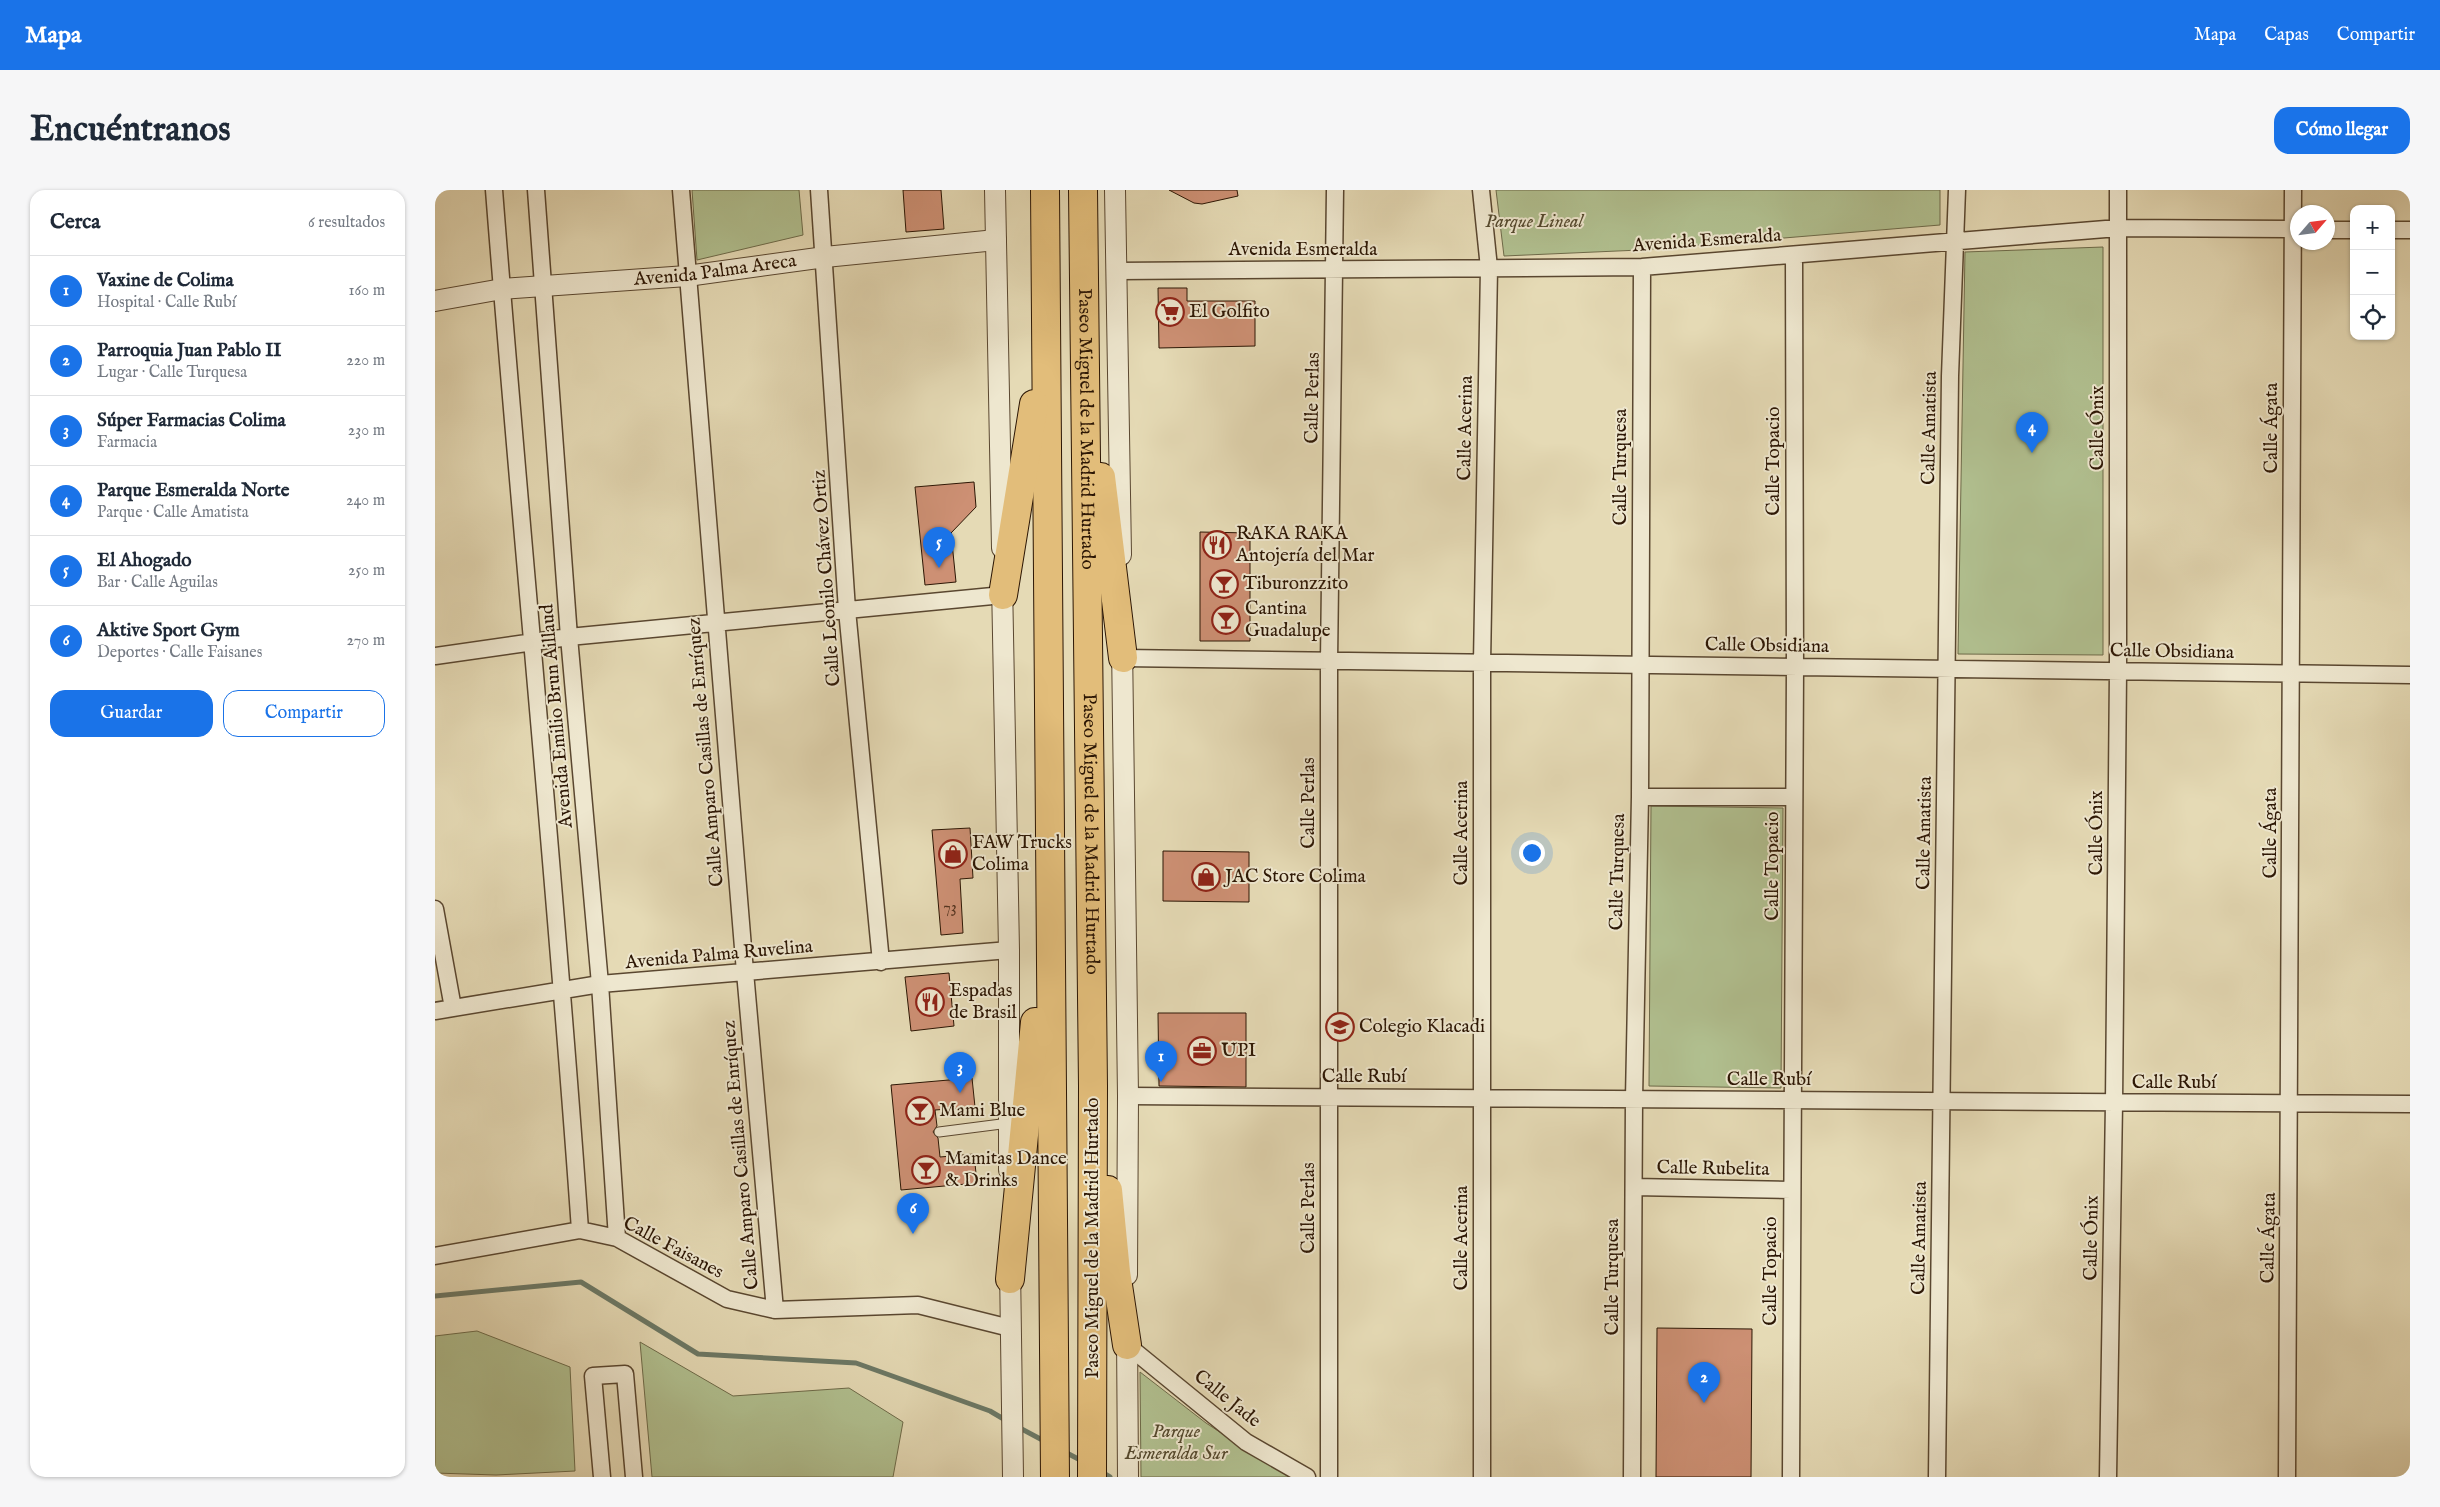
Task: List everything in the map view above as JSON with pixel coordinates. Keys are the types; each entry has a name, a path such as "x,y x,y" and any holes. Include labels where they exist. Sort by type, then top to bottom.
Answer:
{"highway":[{"name":"Paseo Miguel de la Madrid Hurtado","path":"1045,190 1055,1477"},
{"name":"Paseo Miguel de la Madrid Hurtado","path":"1083,190 1093,1086 1092,1477"},
{"path":"1003,595 1046,329"},
{"path":"1084,329 1123,658"},
{"path":"1010,1279 1030,1091 1038,991 1051,884"},
{"path":"1093,1086 1127,1345"}],"street":[{"name":"Avenida Emilio Brun Aillaud","path":"494,190 531,642 563,989 580,1230"},
{"name":"Avenida Emilio Brun Aillaud","path":"536,190 569,638 600,984 617,1238"},
{"name":"Calle Amparo Casillas de Enríquez","path":"681,190 745,972 775,1310"},
{"name":"Calle Leonilo Chávez Ortiz","path":"819,190 825,257 847,610 881,962"},
{"path":"995,190 1009,950 1010,1328 1013,1475"},
{"path":"1115,190 1118,271 1128,1096 1128,1477"},
{"name":"Calle Perlas","path":"1329,1477 1329,661 1335,190"},
{"name":"Calle Acerina","path":"1481,190 1489,268 1482,663 1482,1477"},
{"name":"Calle Amatista","path":"1937,1477 1950,376 1957,190"},
{"name":"Calle Ónix","path":"2108,1477 2118,671 2118,190"},
{"name":"Calle Ágata","path":"2293,190 2294,205"},
{"name":"Avenida Esmeralda","path":"1118,271 1642,267 2118,228 2290,229"},
{"path":"2335,230 2350,230"},
{"path":"2395,230 2410,230"},
{"name":"Avenida Palma Areca","path":"435,301 502,290 687,276 825,257 996,240"},
{"name":"Calle Ágata","path":"2287,1477 2295,250"},
{"name":"Calle Topacio","path":"1791,1477 1795,667 1794,255"},
{"name":"Calle Turquesa","path":"1632,1477 1634,1099 1640,797 1642,267"},
{"path":"435,656 531,642 716,622 1003,595"},
{"name":"Calle Obsidiana","path":"1123,658 2410,675"},
{"path":"1640,797 1793,797"},
{"path":"435,909 453,1008"},
{"name":"Avenida Palma Ruvelina","path":"435,1011 600,984 1009,950"},
{"name":"Calle Rubí","path":"1128,1096 2410,1104"},
{"name":"Calle Rubelita","path":"1634,1188 1791,1190"},
{"name":"Calle Faisanes","path":"435,1256 580,1230 617,1238 727,1298 775,1310 918,1305 1010,1328"},
{"name":"Calle Jade","path":"1127,1345 1246,1442 1307,1477"},
{"path":"602,1477 593,1376 625,1374 634,1477"}],"lane":[{"path":"939,1132 1009,1124"}],"green space":[{"path":"692,190 799,190 803,235 697,260"},
{"name":"Parque Lineal","path":"1496,190 1940,190 1940,225 1640,250 1504,256"},
{"path":"2103,247 2103,655 1958,654 1965,252"},
{"path":"1651,806 1783,808 1781,1088 1649,1086"},
{"path":"477,1331 570,1367 575,1471 496,1475 435,1473 435,1336"},
{"path":"640,1342 733,1396 849,1388 903,1422 893,1477 652,1477"},
{"name":"Parque Esmeralda Sur","path":"1140,1372 1206,1423 1289,1477 1141,1477"}],"building":[{"path":"903,190 941,190 944,229 906,232"},
{"path":"1169,190 1237,190 1238,196 1202,204 1194,203"},
{"path":"1158,288 1187,288 1187,301 1255,301 1255,346 1159,348"},
{"path":"974,482 976,507 951,533 956,582 925,585 915,487"},
{"path":"1200,532 1250,533 1250,641 1200,641"},
{"path":"970,828 973,878 960,879 963,933 941,935 932,830"},
{"name":"JAC Store Colima","path":"1163,851 1249,852 1249,902 1163,901"},
{"name":"Espadas de Brasil","path":"949,973 954,1026 911,1031 905,977"},
{"name":"UPI","path":"1158,1013 1246,1013 1246,1087 1159,1086"},
{"path":"972,1078 975,1107 935,1110 937,1126 933,1132 938,1138 940,1157 974,1154 977,1183 901,1190 891,1085"},
{"path":"1657,1328 1752,1329 1751,1477 1656,1477"}],"waterway":[{"path":"435,1296 581,1282 698,1354 856,1363 990,1411 1007,1421"},
{"path":"1016,1426 1046,1442"},
{"path":"1063,1451 1084,1462"},
{"path":"1100,1471 1110,1477"}],"place":[{"name":"El Golfito","path":"1170,312"},
{"name":"Parque Esmeralda Norte","path":"2032,453"},
{"name":"RAKA RAKA Antojería del Mar","path":"1217,545"},
{"name":"El Ahogado","path":"939,568"},
{"name":"Tiburonzzito","path":"1224,584"},
{"name":"Cantina Guadalupe","path":"1226,620"},
{"name":"FAW Trucks Colima","path":"953,854"},
{"name":"JAC Store Colima","path":"1206,877"},
{"name":"Espadas de Brasil","path":"930,1002"},
{"name":"Colegio Klacadi","path":"1340,1027"},
{"name":"UPI","path":"1202,1051"},
{"name":"Vaxine de Colima","path":"1161,1082"},
{"name":"Súper Farmacias Colima","path":"960,1093"},
{"name":"Mami Blue","path":"920,1111"},
{"name":"Mamitas Dance & Drinks","path":"926,1170"},
{"name":"Aktive Sport Gym","path":"913,1234"},
{"name":"Parroquia Juan Pablo II","path":"1704,1403"}]}
